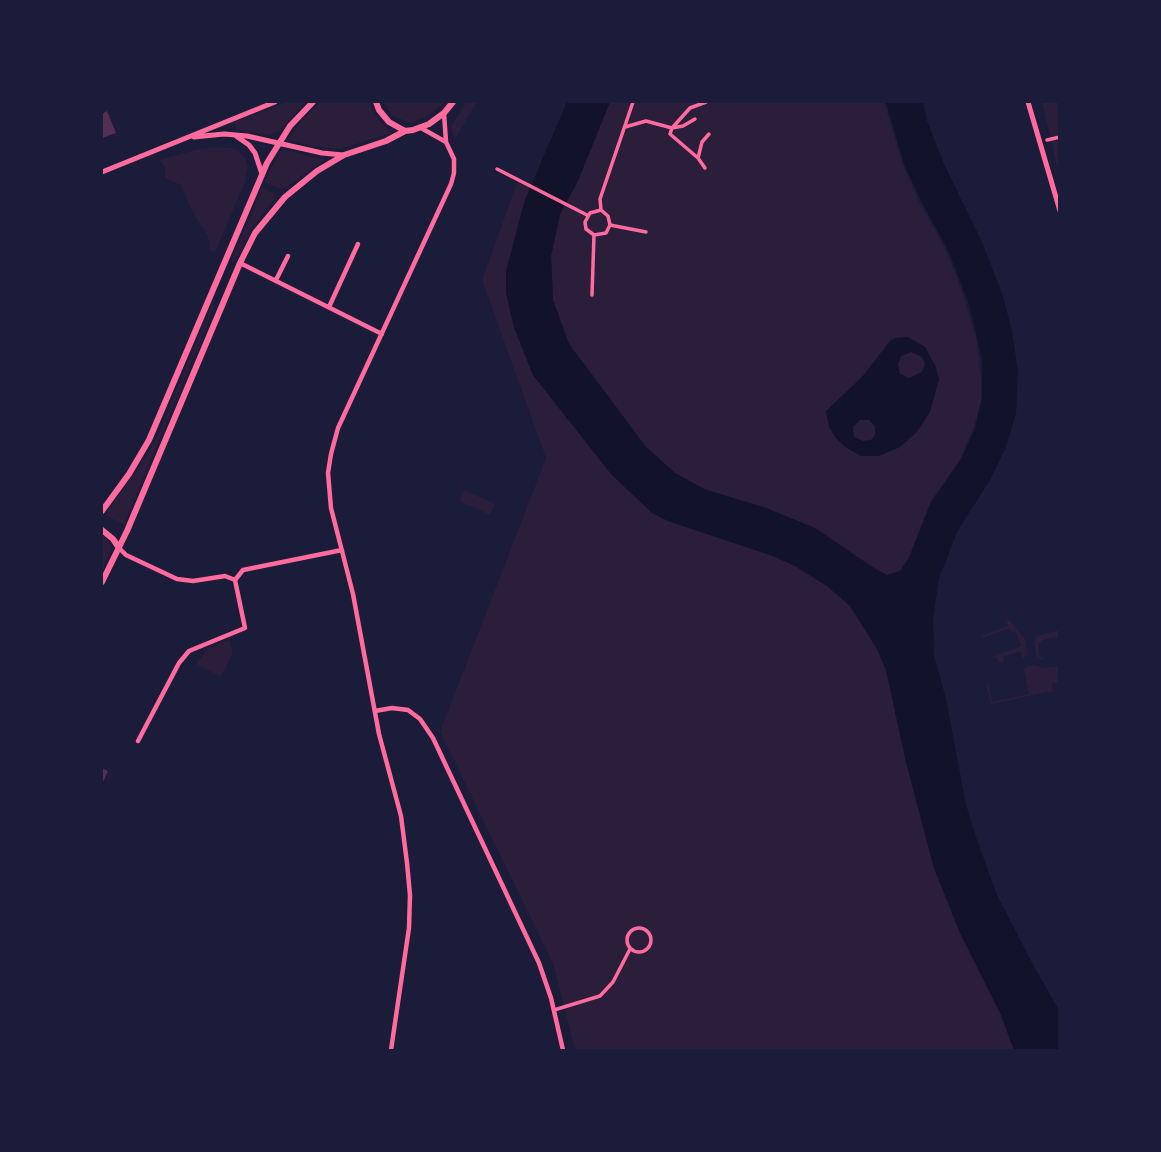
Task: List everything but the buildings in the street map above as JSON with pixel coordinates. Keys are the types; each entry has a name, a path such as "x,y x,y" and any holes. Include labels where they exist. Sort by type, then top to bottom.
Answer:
{"main road":[{"path":"102,511 149,440 262,174 290,126 313,102"},
{"path":"376,102 389,122 405,131"},
{"path":"102,582 255,233 285,197 317,171 344,155 386,141 405,131 421,128 444,113 453,102"},
{"path":"102,530 113,539 118,548"}],"street":[{"path":"102,172 275,102"},
{"path":"601,211 600,199 633,102"},
{"path":"705,168 698,158 670,134 690,108 706,102"},
{"path":"1028,102 1059,211"},
{"path":"391,1051 409,928 410,895 401,816 375,711 353,594 329,494 331,454 338,428 451,184 454,159 446,142 444,113"},
{"path":"625,127 646,121 672,128 683,126 695,119"},
{"path":"421,128 446,142"},
{"path":"698,158 702,142 709,134"},
{"path":"181,140 203,135 233,135 344,155"},
{"path":"233,135 255,153 262,174"},
{"path":"1047,140 1059,137"},
{"path":"497,169 587,215"},
{"path":"593,211 601,211 608,216 610,225 606,233 594,235 588,232 585,225 587,215 593,211"},
{"path":"610,225 646,232"},
{"path":"592,295 594,235"},
{"path":"329,307 358,244"},
{"path":"275,280 288,256"},
{"path":"240,262 382,334"},
{"path":"118,548 126,555 177,579 193,581 225,576 236,580"},
{"path":"138,741 179,663 189,651 245,628 236,580 243,570 342,550"},
{"path":"375,711 403,709 415,714 426,726 460,792 538,963 554,1010 563,1051"},
{"path":"640,928 648,931 652,942 648,949 639,953 630,949 626,941 629,933 640,928"},
{"path":"554,1010 600,996 612,982 630,949"}],"shaded area":[{"path":"287,102 306,102 278,132 267,135 236,130 235,122"},
{"path":"321,102 369,102 377,118 392,133 340,149 287,140"},
{"path":"383,102 445,102 426,117 410,123 393,116"},
{"path":"466,102 477,102 454,141 451,127"},
{"path":"567,102 610,102 577,183 560,214 551,256 553,300 569,344 646,447 675,473 704,489 766,508 815,528 887,575 900,571 909,558 931,502 961,459 968,444 982,399 982,360 969,304 947,248 904,164 886,102 923,102 927,121 943,162 981,240 1002,293 1012,331 1018,372 1016,413 1006,447 990,480 958,530 939,578 933,618 934,655 946,699 966,805 977,840 997,895 1059,1010 1059,1050 1014,1050 1001,1015 960,933 934,868 906,762 886,670 877,649 850,606 827,586 795,566 652,513 611,474 533,375 510,311 506,272 525,200"},
{"path":"610,102 884,102 903,165 919,202 945,249 961,288 976,338 981,375 981,400 973,430 959,461 930,503 908,559 900,571 887,575 881,573 815,528 766,508 704,489 675,473 646,447 569,344 553,300 551,256 560,214 577,183"},
{"path":"1042,102 1059,102 1059,174"},
{"path":"212,147 238,150 246,159 248,168 245,182 215,252 210,250 208,236 193,213 181,185 165,178 165,167 159,160"},
{"path":"281,149 324,160 283,190 264,182"},
{"path":"518,180 530,188 506,272 506,292 515,330 533,375 611,474 652,513 795,566 827,586 850,606 877,649 886,670 906,762 934,868 960,933 1001,1015 1014,1050 575,1050 553,963 440,732 546,458 482,280"},
{"path":"262,188 278,195 250,231 234,263 231,262"},
{"path":"212,305 215,305 124,525 105,515 144,460 158,435"},
{"path":"908,337 925,347 936,367 939,379 930,412 916,433 900,447 879,456 861,456 836,438 829,427 826,411 862,377 895,338","holes":["911,352 922,357 925,364 922,372 909,378 900,374 898,364 901,356","860,420 869,420 875,426 875,435 871,440 863,441 854,437 853,427"]},
{"path":"464,490 495,504 490,515 459,501"},
{"path":"102,535 109,541 111,549 102,572"},
{"path":"1006,619 1026,640 1027,653 1023,659 1020,652 1004,656 1001,664 997,658 990,658 1021,646 1016,633 1010,628 982,638 981,636 1008,626"},
{"path":"1059,630 1059,637 1045,639 1038,644 1039,657 1046,658 1037,658 1034,642 1036,636"},
{"path":"229,640 233,652 221,677 196,664 208,648"},
{"path":"1035,665 1044,668 1059,666 1059,682 1052,683 1053,691 991,704 986,683 992,702 1029,694 1024,669"}]}
